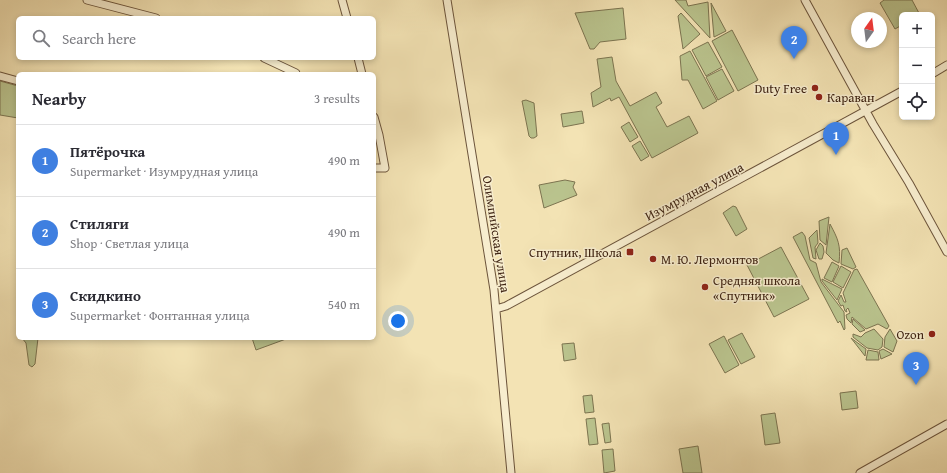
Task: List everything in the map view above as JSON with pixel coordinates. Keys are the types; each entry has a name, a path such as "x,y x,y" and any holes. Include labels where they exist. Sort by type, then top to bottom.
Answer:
{"street":[{"path":"87,0 148,16"},
{"path":"342,0 346,16"},
{"name":"Олимпийская улица","path":"447,0 496,309 511,473"},
{"path":"805,0 947,252"},
{"path":"268,60 294,72"},
{"path":"358,60 362,72"},
{"path":"935,72 947,65"},
{"path":"0,76 16,80"},
{"name":"Изумрудная улица","path":"496,309 506,306 564,275 867,112 899,93"},
{"path":"376,125 385,168 376,168"},
{"path":"860,473 947,424"}],"green space":[{"path":"675,0 686,0 688,6 708,2 710,38"},
{"path":"884,0 912,0 918,12 899,12 899,27 895,29 887,15 887,12 885,12 880,3"},
{"path":"711,3 726,31 714,37"},
{"path":"623,8 626,39 600,42 594,49 590,49 575,13"},
{"path":"681,13 700,34 683,49 678,16"},
{"path":"732,30 758,80 738,91 712,41"},
{"path":"708,42 722,67 706,76 692,50"},
{"path":"690,51 717,101 703,109 688,80 682,80 680,56"},
{"path":"612,57 616,81 630,106 656,92 662,103 656,107 667,127 689,116 698,133 652,158 619,97 611,101 610,98 593,107 591,93 601,87 597,59"},
{"path":"722,69 734,91 718,100 706,77"},
{"path":"0,81 16,85 16,118 0,115"},
{"path":"526,100 534,103 537,136 534,138 529,136 522,101"},
{"path":"582,111 584,123 563,127 561,114"},
{"path":"629,122 638,137 630,142 621,127"},
{"path":"640,141 649,156 641,161 632,146"},
{"path":"565,180 575,182 573,187 577,195 544,208 539,185"},
{"path":"733,206 736,207 747,229 736,236 723,213"},
{"path":"829,217 826,245 820,240 819,221"},
{"path":"830,224 838,242 840,251 839,263 833,260 826,253"},
{"path":"817,230 818,243 815,247 816,259 813,258 809,238"},
{"path":"802,232 805,236 810,260 816,263 821,282 844,312 844,330 840,321 838,323 793,237"},
{"path":"820,243 823,246 824,252 822,259 819,259 816,250"},
{"path":"781,247 809,299 774,317 747,265"},
{"path":"847,248 856,267 853,269 841,264 842,250"},
{"path":"832,262 839,266 832,282 824,278"},
{"path":"841,266 851,272 843,288 833,282"},
{"path":"857,269 889,326 887,329 878,324 866,329 852,317 851,323 847,319 846,315 850,313 848,308 846,310 847,312 845,311 843,305 841,306 838,301 841,295 844,302 846,302 843,293 854,270"},
{"path":"822,279 842,289 837,300 822,281"},
{"path":"853,319 865,330 860,332 852,324"},
{"path":"874,329 883,339 882,347 878,350 867,348 853,337 853,334 861,337 865,333"},
{"path":"890,329 897,341 893,352 884,347 885,337"},
{"path":"742,333 755,357 741,364 728,340"},
{"path":"724,336 739,365 725,373 709,344"},
{"path":"851,338 866,349 865,356"},
{"path":"24,340 38,340 35,364 32,367 29,365 26,343"},
{"path":"253,340 283,340 256,350"},
{"path":"574,343 576,359 564,361 562,344"},
{"path":"883,349 892,354 881,359 879,351"},
{"path":"868,350 878,352 879,360 866,360"},
{"path":"856,391 858,408 842,410 840,393"},
{"path":"592,395 594,412 585,413 583,396"},
{"path":"775,413 780,443 765,445 761,415"},
{"path":"595,418 598,444 589,445 586,419"},
{"path":"609,423 611,442 605,443 602,424"},
{"path":"698,446 702,473 683,473 679,449"},
{"path":"613,449 615,471 604,473 602,450"}],"place":[{"name":"Стиляги","path":"794,59"},
{"name":"Duty Free","path":"815,88"},
{"name":"Караван","path":"819,97"},
{"name":"Пятёрочка","path":"836,155"},
{"name":"Спутник, Школа","path":"630,252"},
{"name":"М. Ю. Лермонтов","path":"653,259"},
{"name":"Средняя школа «Спутник»","path":"705,287"},
{"name":"Ozon","path":"932,334"},
{"name":"Скидкино","path":"916,385"}]}
